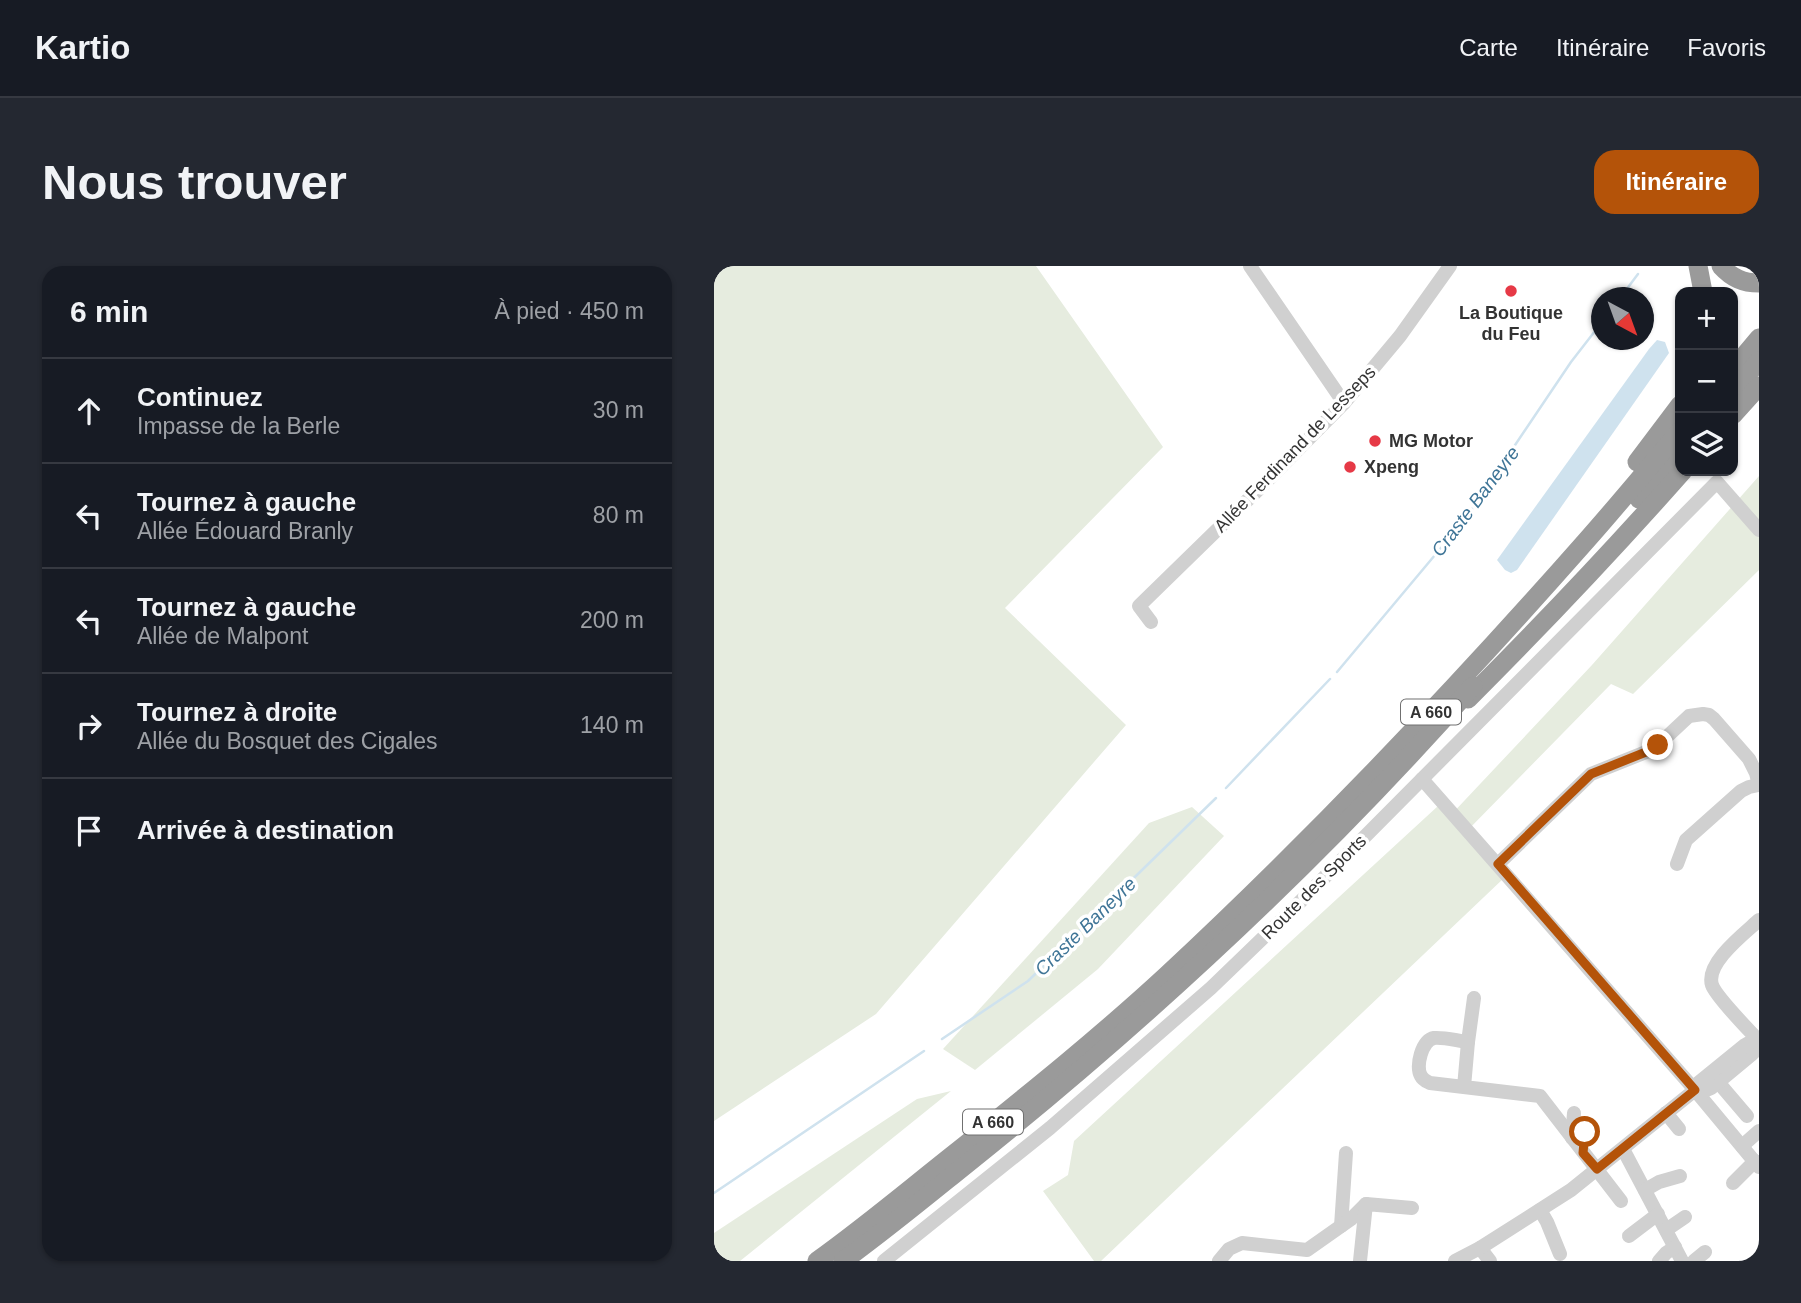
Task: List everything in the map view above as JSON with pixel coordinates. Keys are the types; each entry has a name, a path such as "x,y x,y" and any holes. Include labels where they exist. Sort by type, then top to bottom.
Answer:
{"highway":[{"path":"1698,266 1702,287"},
{"path":"1721,266 1744,283 1759,283"},
{"path":"1738,363 1759,338"},
{"path":"1738,385 1759,361"},
{"path":"1735,413 1759,386"},
{"path":"1327,820 1563,555 1675,412"},
{"name":"A 660","path":"817,1261 1032,1091 1155,985 1252,894 1459,682 1588,540 1675,437"},
{"name":"A 660","path":"843,1261 1038,1107 1177,985 1329,841 1412,755 1675,458"},
{"path":"1412,755 1524,643 1628,534 1679,476"}],"street":[{"path":"1250,266 1344,403"},
{"name":"Allée Ferdinand de Lesseps","path":"1151,622 1139,606 1344,403 1400,336 1450,266"},
{"name":"Route des Sports","path":"884,1261 1050,1128 1211,988 1291,911 1717,482 1759,530"},
{"path":"1498,864 1591,774 1651,750 1689,716 1709,715 1754,766 1759,785 1741,791 1686,840 1677,864"},
{"path":"1422,779 1757,1164 1733,1183"},
{"path":"1759,920 1720,958 1711,982 1716,993 1759,1041"},
{"path":"1464,1087 1474,998"},
{"path":"1468,1042 1434,1038 1427,1042 1422,1048 1419,1073 1423,1079 1430,1083 1540,1096 1578,1135"},
{"path":"1695,1090 1704,1091 1711,1088 1752,1054 1759,1041"},
{"path":"1455,1261 1571,1190 1695,1090 1697,1084 1745,1045 1759,1041"},
{"path":"1718,1082 1747,1116"},
{"path":"1574,1113 1583,1153 1621,1201"},
{"path":"1666,1113 1679,1129"},
{"path":"1742,1146 1759,1131"},
{"path":"1623,1149 1682,1261"},
{"path":"1341,1226 1346,1153"},
{"path":"1645,1191 1659,1182 1680,1176"},
{"path":"1360,1261 1366,1204"},
{"path":"1219,1261 1229,1249 1242,1244 1307,1250 1351,1219 1366,1204 1412,1208"},
{"path":"1540,1210 1560,1254"},
{"path":"1629,1236 1658,1214"},
{"path":"1666,1230 1685,1217"},
{"path":"1659,1261 1665,1252 1675,1247"},
{"path":"1480,1248 1490,1261"}],"shaded area":[{"path":"714,266 1036,266 1163,447 1005,608 1126,725 876,1014 714,1121"},
{"path":"1759,476 1759,570 1633,694 1611,684 1464,834 1504,878 1101,1261 1094,1261 1043,1191 1068,1175 1074,1141 1438,806 1449,817 1592,665"},
{"path":"1192,807 1224,836 1098,969 975,1070 943,1049 1149,823"},
{"path":"951,1091 740,1261 714,1261 714,1233 917,1099"}],"water":[{"path":"1657,340 1665,342 1669,353 1517,570 1511,573 1505,570 1497,560 1648,350 1654,350"}],"waterway":[{"name":"Craste Baneyre","path":"1628,287 1638,274"},
{"name":"Craste Baneyre","path":"1337,672 1466,518 1591,336"},
{"name":"Craste Baneyre","path":"1226,788 1330,679"},
{"name":"Craste Baneyre","path":"942,1039 1028,981 1216,798"},
{"name":"Craste Baneyre","path":"714,1193 924,1051"}],"place":[{"name":"La Boutique du Feu","path":"1511,291"},
{"name":"MG Motor","path":"1375,441"},
{"name":"Xpeng","path":"1350,467"}],"route":[{"path":"1585,1132 1583,1153 1597,1169 1695,1090 1498,864 1591,774 1658,745"}]}
